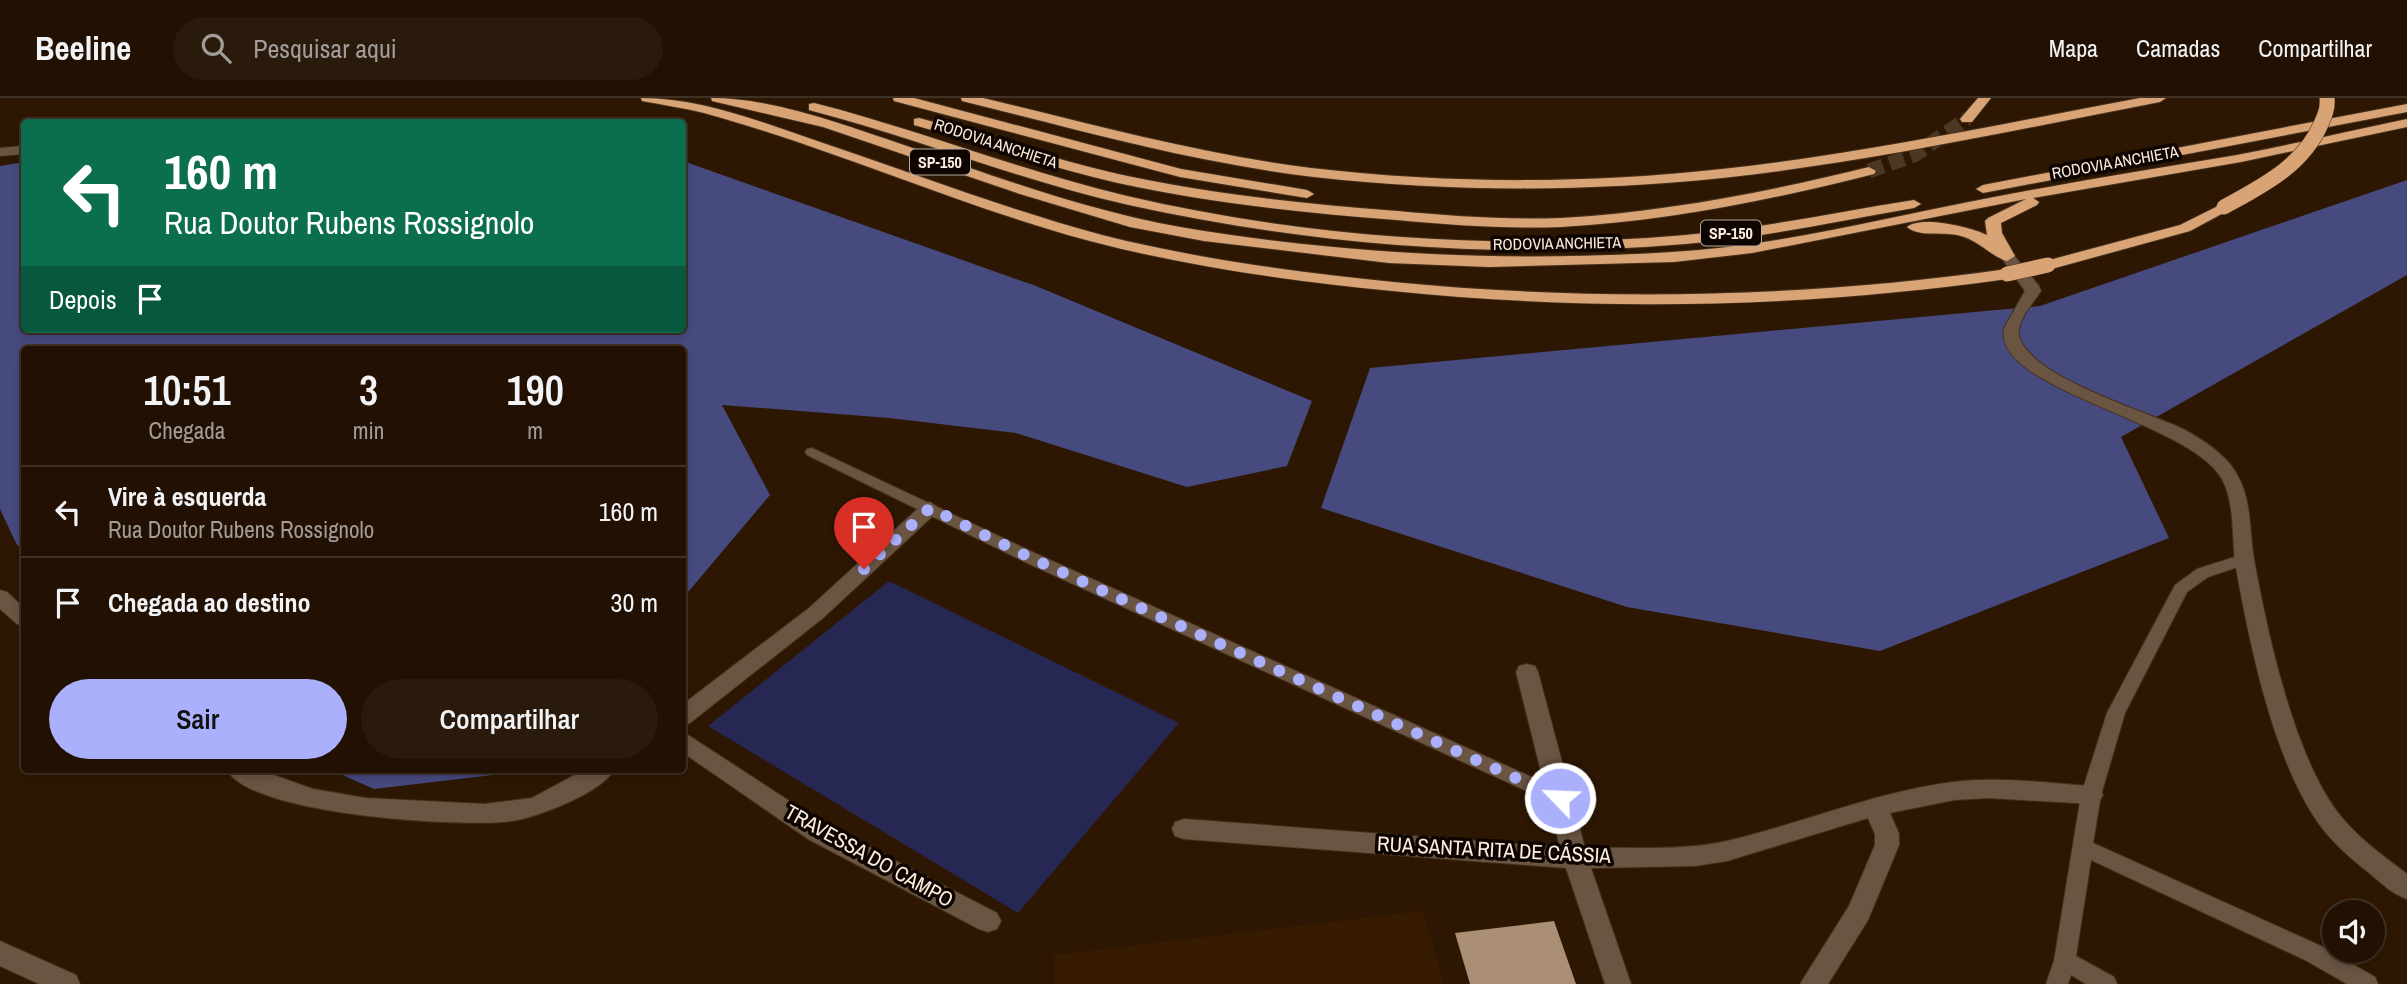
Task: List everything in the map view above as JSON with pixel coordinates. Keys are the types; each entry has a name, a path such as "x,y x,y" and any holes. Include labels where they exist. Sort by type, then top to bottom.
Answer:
{"highway":[{"path":"647,98 744,121 1093,237 1273,274 1472,296 1667,302 1824,297 1924,287 2048,265 2185,228 2300,160 2319,133 2328,104 2327,98"},
{"name":"RODOVIA ANCHIETA","path":"717,98 827,124 1025,191 1130,222 1204,236 1389,258 1489,262 1674,257 1752,248 2066,187 2241,158 2407,123"},
{"name":"RODOVIA ANCHIETA","path":"779,98 896,128 1087,190 1214,218 1307,233 1420,242 1519,245 1702,238 1926,202 2011,183 2407,108"},
{"path":"832,98 1114,177 1260,203 1352,213 1506,223 1651,215 1755,198 1869,171"},
{"path":"899,98 1180,173 1288,192 1393,203 1651,215"},
{"name":"RODOVIA ANCHIETA","path":"967,98 1096,132 1244,163 1324,173 1508,185 1655,179 1788,165 2160,98"},
{"path":"1967,119 1985,98"},
{"path":"2007,256 1993,233 1993,221 2066,187"},
{"path":"1878,225 1970,232 1991,241 2007,256"}],"street":[{"path":"0,152 21,150"},
{"path":"2007,256 2029,279 2033,291 2011,331 2014,349 2028,363 2052,379 2176,432 2222,467 2237,489 2244,559 2264,662 2281,718 2310,786 2334,825 2369,860 2407,888"},
{"path":"686,714 816,612 930,508"},
{"path":"0,597 21,616"},
{"path":"1527,672 1575,858 1618,984"},
{"name":"TRAVESSA DO CAMPO","path":"686,743 817,832 988,921"},
{"path":"246,773 315,799 379,810 496,813 523,810 559,798 598,773"},
{"name":"RUA SANTA RITA DE CÁSSIA","path":"1184,829 1575,858 1695,856 1727,850 1875,806 1954,791 1989,789 2091,795"},
{"path":"1813,984 1859,912 1887,845 1887,834 1875,806"},
{"path":"0,953 67,984"}],"lane":[{"path":"812,452 1033,559 1560,798"},
{"path":"2057,984 2065,961 2091,795 2116,713 2181,589 2192,577 2205,570 2244,559"},
{"path":"2084,848 2314,953 2367,984"},
{"path":"2065,961 2106,984"}],"shaded area":[{"path":"21,162 21,333 686,333 686,162 1036,286 1312,401 1287,466 1187,487 1016,433 889,418 722,405 770,495 686,594 686,346 21,346 21,549 0,509 0,166"},
{"path":"2407,180 2407,275 2121,437 2169,538 1880,651 1627,607 1321,508 1370,368 2040,306"},
{"path":"889,581 1179,723 1018,913 708,726"},
{"path":"338,773 510,773 374,789"},
{"path":"1423,911 1444,984 1055,984 1054,955"}],"building":[{"path":"1554,921 1576,984 1470,984 1455,933"}],"tunnel":[{"path":"1869,171 1914,155 1967,119"}],"route":[{"path":"864,569 930,508 1033,559 1560,798"}]}
